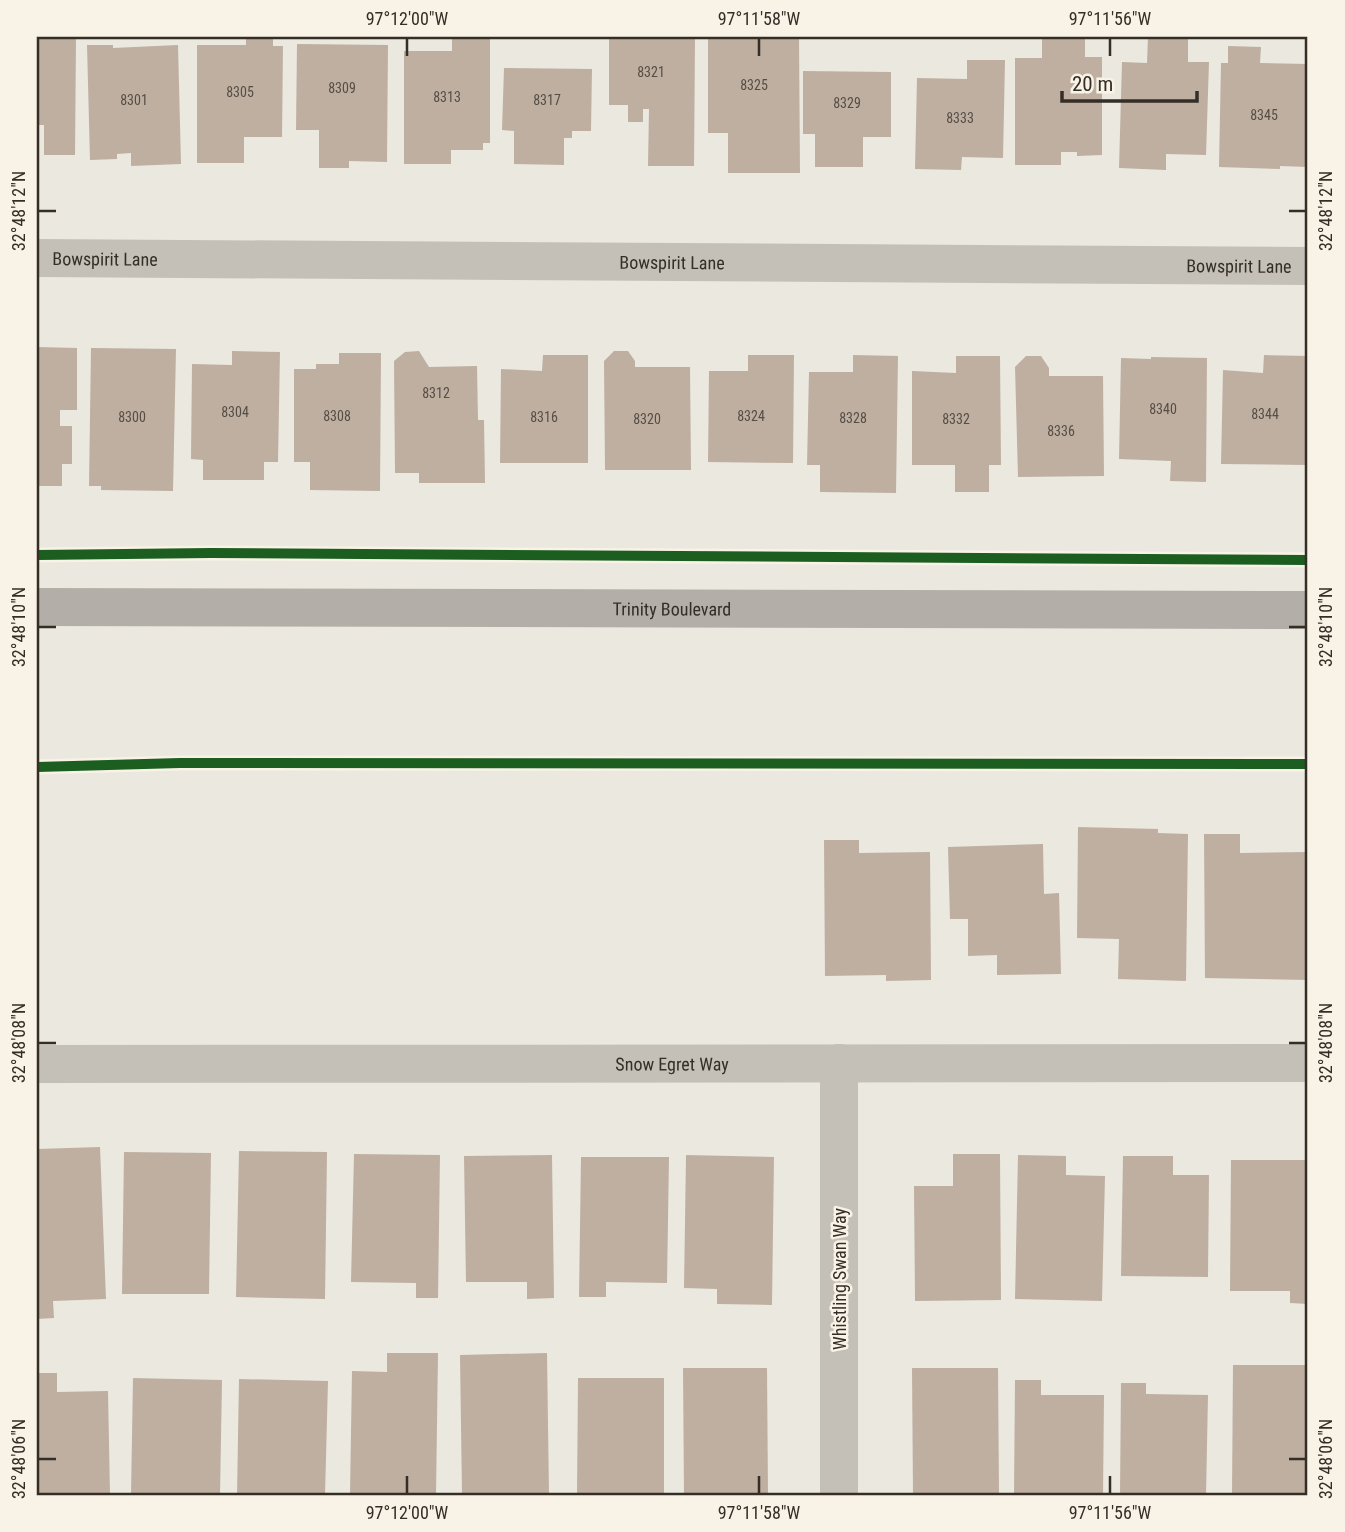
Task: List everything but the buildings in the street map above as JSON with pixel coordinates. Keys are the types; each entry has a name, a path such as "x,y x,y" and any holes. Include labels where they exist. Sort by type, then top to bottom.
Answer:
{"main road":[{"name":"Trinity Boulevard","path":"37,607 1308,610"}],"street":[{"name":"Bowspirit Lane","path":"37,258 1308,266"},
{"name":"Whistling Swan Way","path":"839,1063 839,1495"},
{"name":"Snow Egret Way","path":"37,1064 1308,1063"}],"cycle path":[{"path":"37,555 211,553 1308,560"},
{"path":"37,767 180,763 1308,764"}]}
